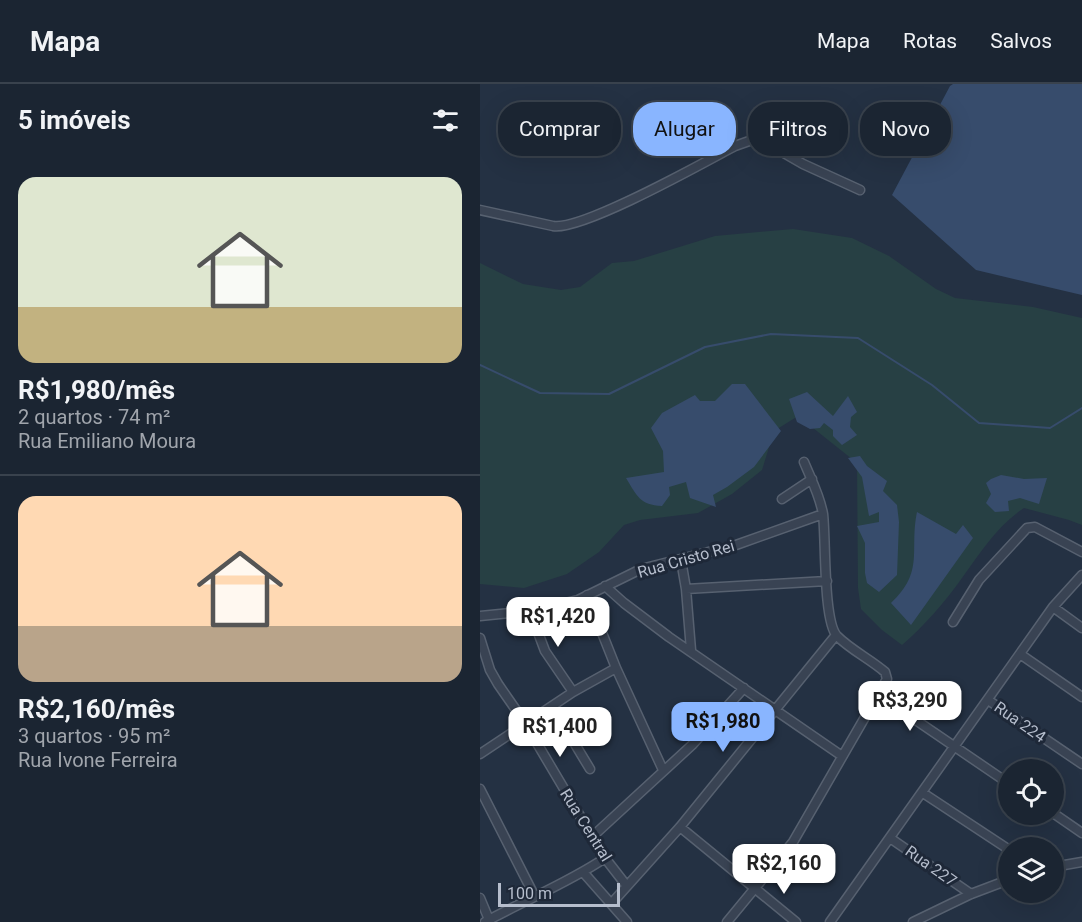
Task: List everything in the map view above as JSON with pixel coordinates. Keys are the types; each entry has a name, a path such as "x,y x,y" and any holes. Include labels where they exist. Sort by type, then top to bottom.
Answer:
{"street":[{"path":"480,210 553,226 564,226 602,213 735,146 756,140 763,141 802,164 860,190"},
{"path":"728,922 793,842 887,679 887,674 836,635 830,618 823,514 804,462"},
{"path":"782,499 812,479"},
{"name":"Rua Cristo Rei","path":"480,616 530,611 578,600 641,569 736,545 823,514"},
{"path":"953,622 980,580 1027,528 1035,528 1082,552"},
{"path":"681,560 691,650"},
{"path":"830,922 1053,607 1082,575"},
{"path":"686,589 827,581"},
{"path":"605,586 624,603 842,756"},
{"path":"587,595 616,668 663,770"},
{"path":"1053,607 1082,628"},
{"path":"530,611 545,651 573,692"},
{"path":"611,904 680,827 836,635"},
{"name":"Rua Central","path":"480,638 490,670 525,723 605,858 626,885"},
{"path":"1020,654 1082,697"},
{"path":"480,754 573,692 616,668"},
{"path":"593,836 692,745 744,688"},
{"path":"879,695 998,776"},
{"name":"Rua 224","path":"988,700 1082,764"},
{"path":"552,706 590,769"},
{"path":"480,789 534,896"},
{"path":"923,793 998,842"},
{"path":"1064,821 1082,833"},
{"path":"680,827 796,922"},
{"name":"Rua 227","path":"890,838 971,894"},
{"path":"480,898 488,921 583,872 605,858"},
{"path":"1064,865 1082,862"},
{"path":"583,872 627,922"},
{"path":"913,922 998,884"}],"green space":[{"path":"793,229 852,238 889,256 936,289 955,298 1033,307 1082,318 1082,525 1024,508 998,531 941,605 902,645 882,630 861,609 858,588 857,463 798,416 774,431 762,470 732,494 698,513 640,520 624,525 599,552 567,574 524,588 480,584 480,263 523,284 561,290 580,287 612,263 634,261 715,236"}],"water":[{"path":"953,84 1082,84 1082,295 976,270 892,195 913,156 951,156 951,102 941,102"},
{"path":"732,384 745,384 781,431 754,467 713,495 716,507 690,498 686,482 669,487 670,495 662,506 649,504 640,498 626,478 664,472 663,451 651,428 662,413 695,395 700,401 715,401"},
{"path":"807,392 833,416 848,396 857,412 851,417 850,427 857,435 842,445 833,436 833,430 824,423 820,428 810,429 797,422 789,399"},
{"path":"860,456 867,466 887,481 883,491 897,505 899,522 897,575 879,592 867,583 865,543 857,526 879,522 879,512 869,516 862,477 848,458"},
{"path":"1001,475 1024,479 1047,478 1039,504 1020,498 1008,501 1009,511 995,512 986,503 991,494 986,483"},
{"path":"917,512 956,534 963,525 973,538 911,625 891,603 902,592 912,570"}],"waterway":[{"path":"480,365 540,393 609,394 705,347 771,334 858,338 932,385 979,423 1050,428 1082,408"}]}
